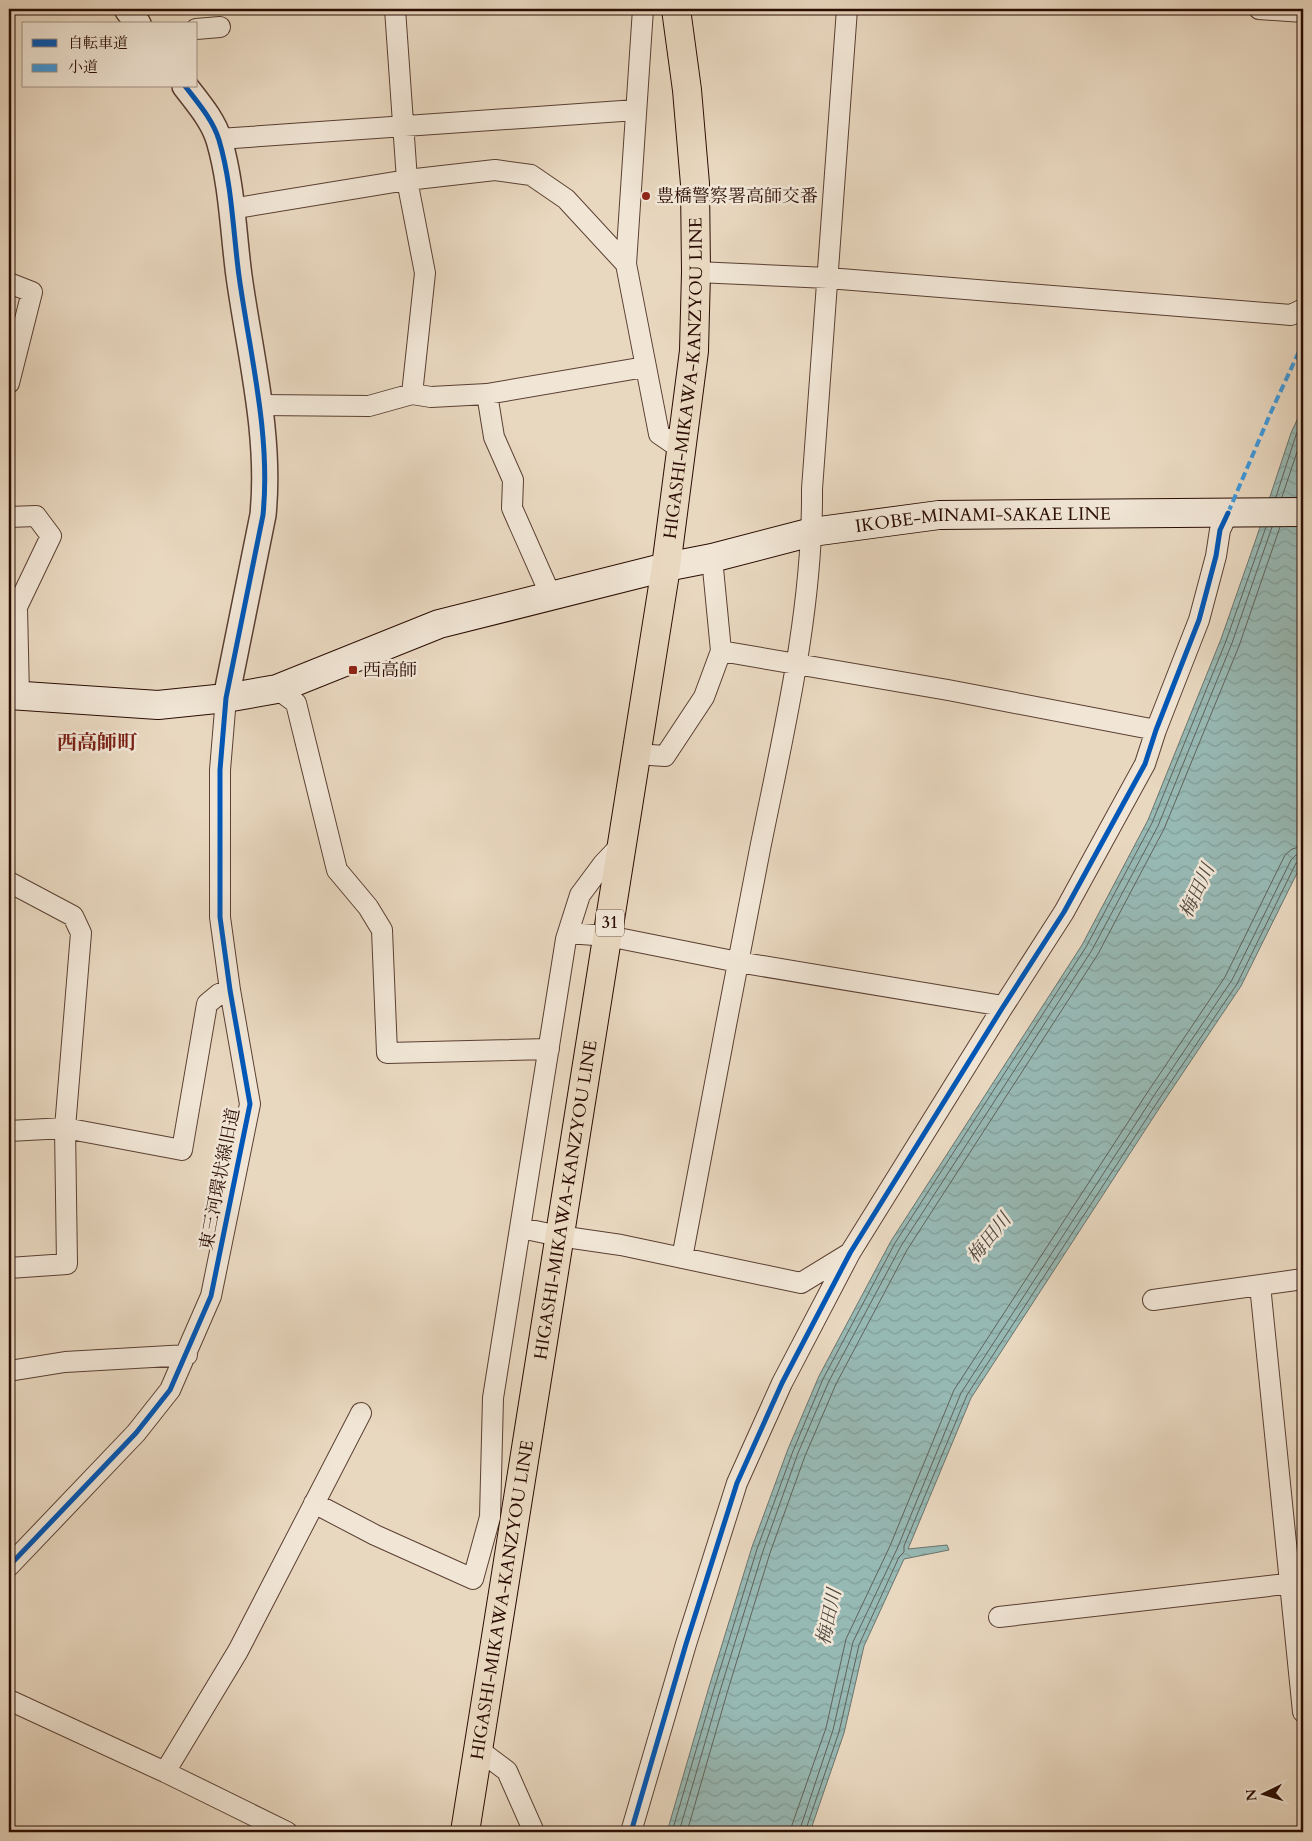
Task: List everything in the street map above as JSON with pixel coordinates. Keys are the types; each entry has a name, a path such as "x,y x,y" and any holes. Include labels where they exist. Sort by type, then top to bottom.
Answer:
{"main road":[{"name":"HIGASHI-MIKAWA-KANZYOU LINE","path":"465,1832 666,567 694,351 696,272 695,184 687,90 676,9"},
{"name":"IKOBE-MINAMI-SAKAE LINE","path":"666,567 712,558 812,532 939,515 1303,512"},
{"path":"14,696 158,705 226,698 278,689 440,624 666,567"}],"street":[{"path":"127,9 137,22"},
{"path":"395,9 408,180 425,273 412,394"},
{"path":"644,9 626,264 659,434 681,449"},
{"path":"682,1258 797,664 812,532 812,489 847,9"},
{"path":"1259,9 1303,12"},
{"path":"198,29 220,27"},
{"path":"186,88 210,120 219,139 227,172 239,277 260,405 265,490 263,514 226,698"},
{"path":"219,139 636,110"},
{"path":"231,209 408,180 495,170 531,175 566,199 626,264"},
{"path":"696,272 828,278 1291,315 1303,309"},
{"path":"9,283 32,292 9,383"},
{"path":"260,405 369,406 412,394 431,397 487,394 645,367"},
{"path":"487,394 494,437 513,480 512,508 551,596"},
{"path":"631,1832 686,1644 737,1482 782,1383 850,1254 1064,912 1145,764 1156,730 1199,620 1216,556 1220,530 1228,513"},
{"path":"9,517 36,516 51,536 13,605 14,696"},
{"path":"636,754 665,756 704,697 721,651 712,558"},
{"path":"721,651 948,690 1156,730"},
{"path":"278,689 296,704 337,870 368,907 382,930 387,1053 549,1049"},
{"name":"東三河環状線旧道","path":"9,1566 136,1433 170,1390 212,1296 250,1104 230,990 220,917 220,770 226,698"},
{"path":"314,1504 375,1535 473,1579 490,1517 493,1398 522,1228 568,933 580,895 603,864 621,846"},
{"path":"9,882 73,916 81,933 65,1128 67,1264 9,1268"},
{"path":"568,933 608,936 738,962 997,1005 1001,1010"},
{"path":"9,1131 65,1128 182,1150 207,1004 219,994 230,990"},
{"path":"522,1228 559,1236 621,1245 801,1283 850,1254"},
{"path":"1153,1300 1260,1284 1303,1280"},
{"path":"1260,1284 1289,1564 1296,1582 1303,1712"},
{"path":"9,1371 65,1362 186,1355"},
{"path":"165,1772 238,1651 360,1413"},
{"path":"999,1617 1296,1582"},
{"path":"9,1700 165,1772 287,1832"},
{"path":"479,1750 508,1771 534,1832"}],"water":[{"name":"梅田川","path":"1303,407 1303,861 1241,986 971,1398 908,1549 947,1545 949,1550 904,1559 864,1646 844,1733 810,1832 667,1832 752,1547 788,1449 819,1376 891,1241 1082,945 1148,820 1221,639 1291,433"}],"marked path":[{"path":"1228,513 1303,343"}],"cycle path":[{"path":"9,1566 136,1433 170,1390 211,1296 250,1104 230,990 220,917 220,770 226,698 263,515 264,455 258,395 223,157 213,126 187,88"},
{"path":"631,1832 686,1644 737,1483 782,1383 850,1253 1064,912 1145,764 1156,730 1199,620 1216,556 1220,530 1228,513"}],"place":[{"name":"豊橋警察署高師交番","path":"646,196"},
{"name":"西高師","path":"353,670"}],"district":[{"name":"西高師町","path":"97,742"}]}
